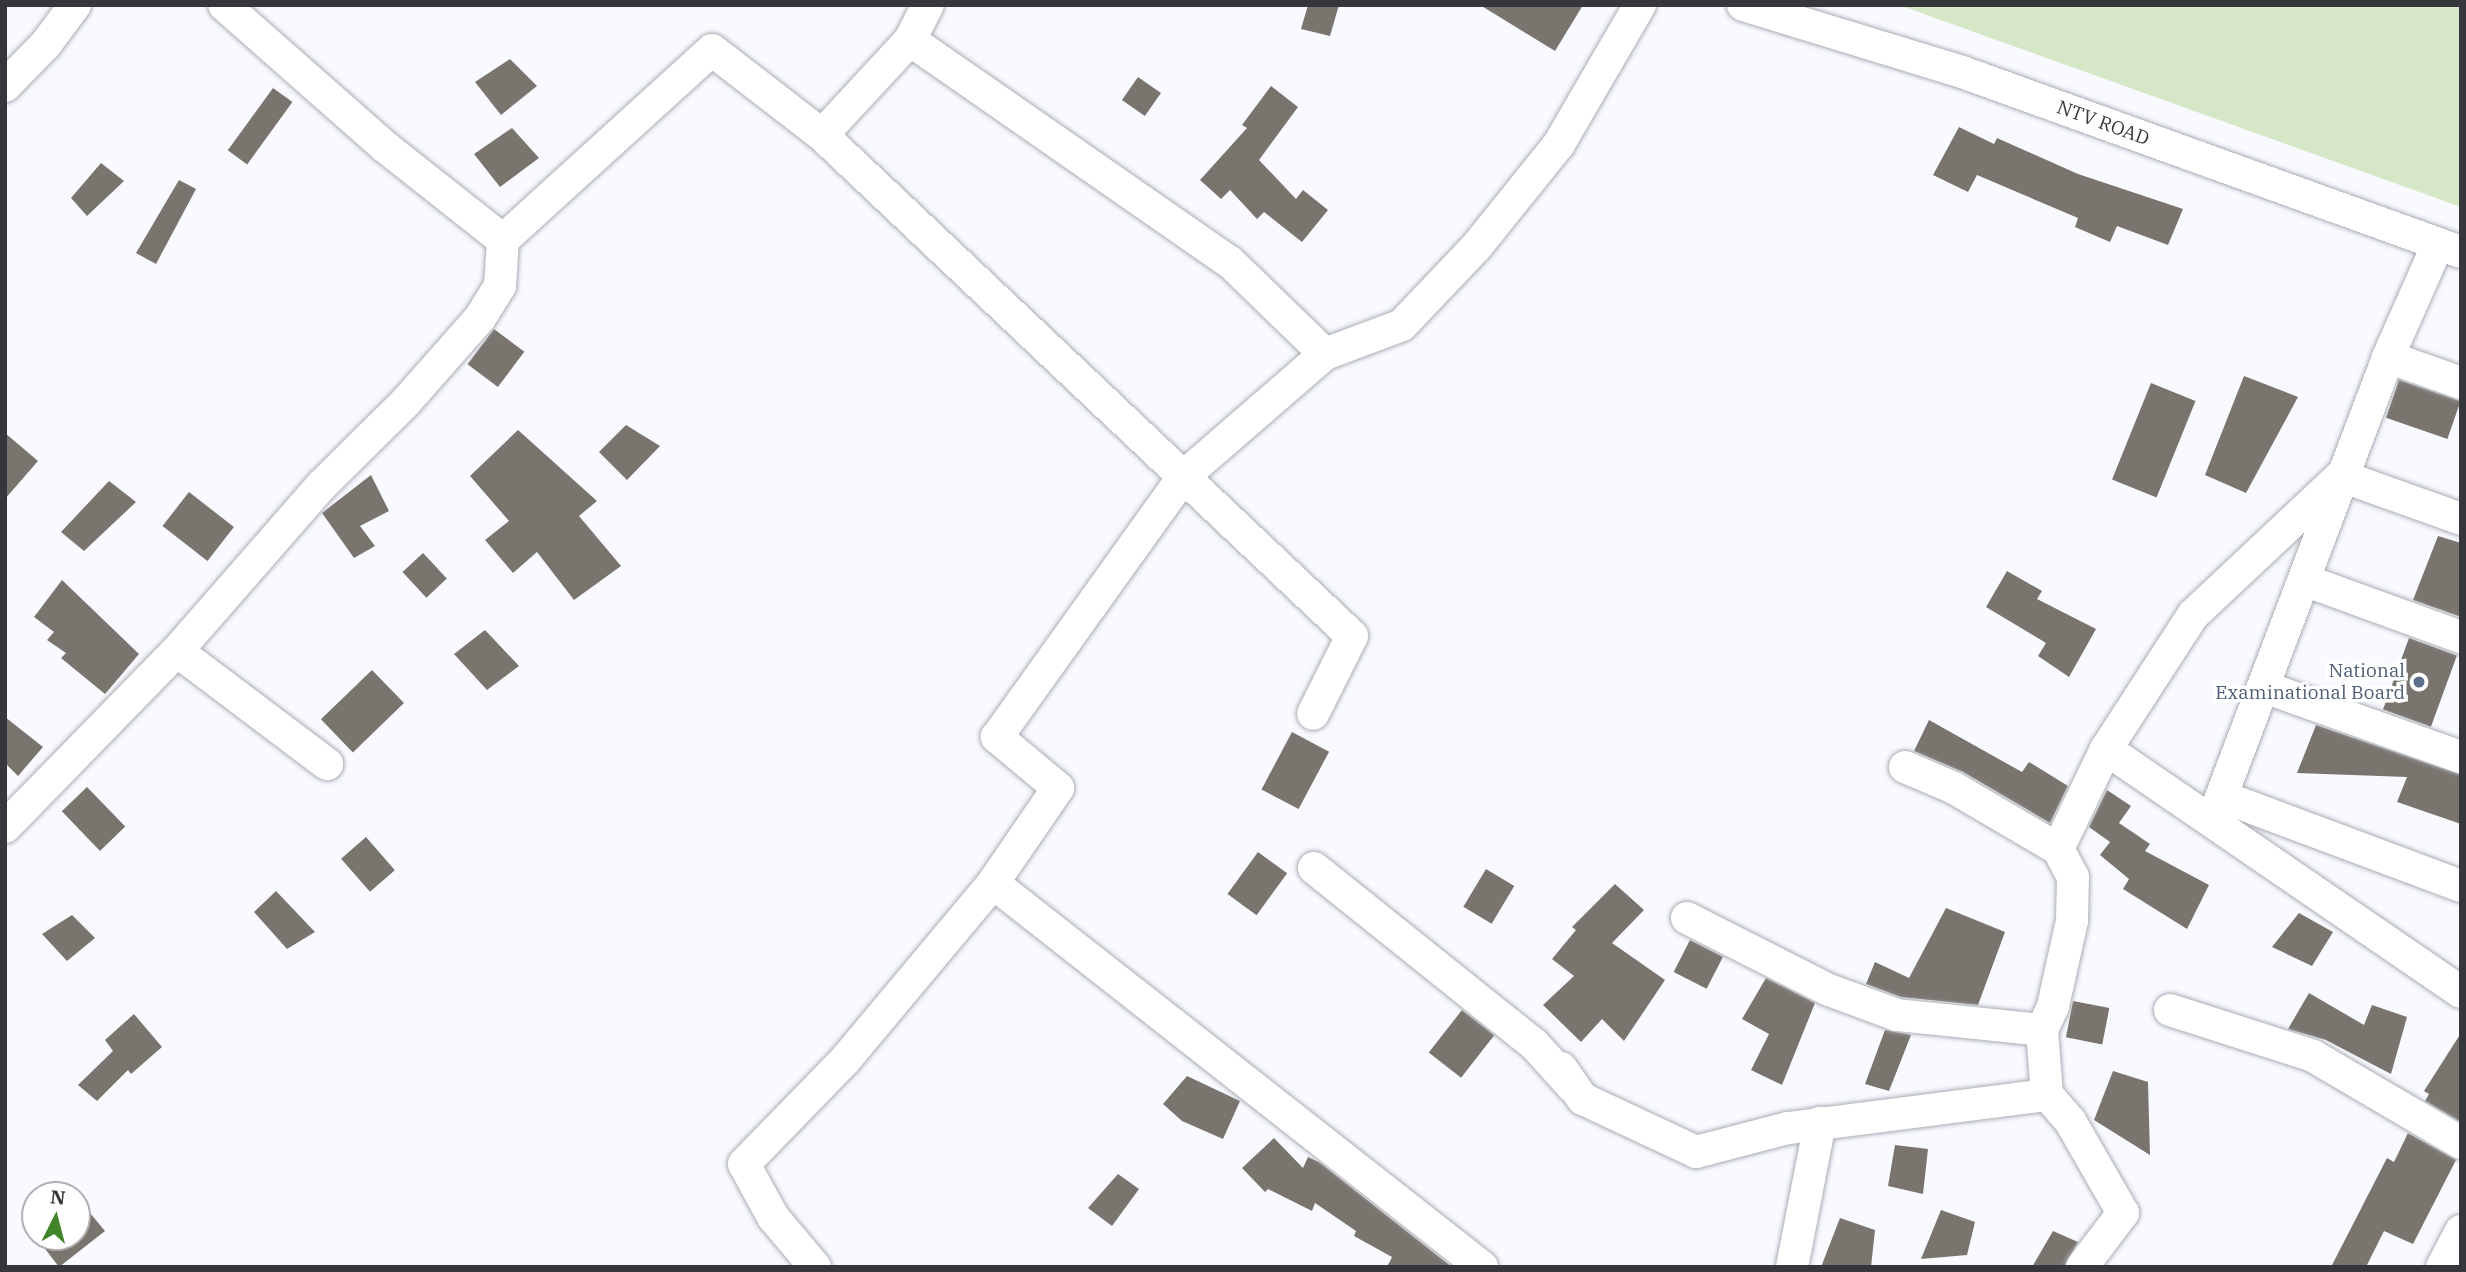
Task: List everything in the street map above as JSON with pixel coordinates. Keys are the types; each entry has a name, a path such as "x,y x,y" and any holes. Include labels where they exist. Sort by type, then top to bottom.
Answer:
{"street":[{"path":"5,86 47,44 75,5"},
{"path":"224,5 384,146 503,240"},
{"path":"822,135 910,40 928,5"},
{"path":"815,1267 773,1217 744,1164 846,1059 993,883 1059,788 997,737 1183,477 1325,354 1402,325 1477,247 1559,144 1640,5"},
{"name":"NTV ROAD","path":"1743,5 1962,72 2449,248"},
{"path":"910,40 1230,262 1325,354"},
{"path":"5,827 177,651 322,485 480,318 500,286 503,240 712,50 822,135 1352,636 1313,714"},
{"path":"2217,809 2388,357 2449,248"},
{"path":"2388,357 2461,383"},
{"path":"2341,476 2461,519"},
{"path":"2058,849 2106,749 2193,615 2341,476"},
{"path":"2304,580 2461,637"},
{"path":"177,651 327,764"},
{"path":"2264,687 2461,757"},
{"path":"2106,749 2217,809 2461,992"},
{"path":"1905,767 1954,788 2058,849 2073,877 2072,922 2053,1006 2042,1030 2047,1095 2070,1121 2123,1213 2082,1267"},
{"path":"2217,809 2461,886"},
{"path":"1314,868 1534,1044 1583,1099 1696,1152 1820,1123 2047,1095"},
{"path":"993,883 1482,1267"},
{"path":"1687,918 1829,990 1897,1015 2042,1030"},
{"path":"2170,1010 2313,1056 2461,1143"},
{"path":"1561,1068 1583,1099"},
{"path":"1792,1267 1820,1123"},
{"path":"2442,1267 2461,1231"}],"green space":[{"path":"1899,5 2461,5 2461,207"}],"building":[{"path":"1308,5 1339,5 1330,36 1301,29"},
{"path":"1480,5 1583,5 1555,51"},
{"path":"510,59 537,86 501,115 475,82"},
{"path":"1138,77 1161,93 1145,116 1122,100"},
{"path":"1271,86 1298,107 1259,160 1296,199 1303,190 1328,210 1302,242 1264,212 1257,219 1230,190 1221,199 1200,180 1247,128 1242,125"},
{"path":"273,88 292,102 247,164 228,150"},
{"path":"1959,127 1994,144 1997,138 2078,174 2183,209 2168,245 2117,226 2110,242 2075,227 2078,218 1977,175 1968,192 1933,175"},
{"path":"512,128 539,158 500,187 474,154"},
{"path":"101,163 124,181 87,216 71,198"},
{"path":"179,180 196,189 156,264 136,253"},
{"path":"494,329 524,352 498,387 468,364"},
{"path":"2244,376 2298,397 2246,493 2205,475"},
{"path":"2399,380 2460,401 2447,439 2386,418"},
{"path":"2151,383 2196,401 2157,497 2112,479"},
{"path":"626,425 660,446 627,480 599,452"},
{"path":"518,430 597,501 579,516 621,566 574,600 537,552 513,573 485,540 509,521 470,476"},
{"path":"5,433 38,461 5,499"},
{"path":"371,475 389,511 360,526 375,546 354,558 322,513"},
{"path":"109,481 136,502 84,551 61,532"},
{"path":"189,492 234,527 207,561 163,526"},
{"path":"2438,536 2461,543 2461,617 2413,600"},
{"path":"423,553 447,579 426,598 403,572"},
{"path":"2007,571 2042,591 2037,599 2096,629 2069,677 2038,656 2046,643 1986,607"},
{"path":"62,580 139,654 105,694 61,658 66,653 47,640 54,632 34,617"},
{"path":"485,630 519,666 487,690 454,654"},
{"name":"National Examinational Board","path":"2409,638 2457,655 2431,727 2383,709"},
{"path":"372,670 404,703 353,752 321,719"},
{"path":"5,717 43,747 18,776 5,763"},
{"path":"1929,720 2022,772 2029,762 2068,786 2050,823 1963,772 1914,751"},
{"path":"2316,725 2461,775 2461,824 2397,802 2407,777 2297,773"},
{"path":"1292,732 1329,752 1299,809 1261,789"},
{"path":"87,787 125,827 100,851 62,811"},
{"path":"2107,790 2131,806 2119,823 2150,844 2145,851 2209,885 2187,929 2123,889 2129,879 2100,855 2110,842 2089,827"},
{"path":"366,837 395,870 370,892 341,859"},
{"path":"1258,852 1287,873 1257,915 1227,894"},
{"path":"1486,869 1514,886 1492,924 1463,907"},
{"path":"1615,884 1644,910 1612,943 1665,980 1624,1041 1602,1019 1581,1042 1543,1005 1574,976 1552,959 1576,930 1572,927"},
{"path":"276,891 315,932 287,949 254,912"},
{"path":"1946,908 2005,932 1978,1005 1901,997 1866,984 1875,962 1909,978"},
{"path":"2299,913 2333,932 2312,966 2272,947"},
{"path":"72,915 95,938 67,961 42,934"},
{"path":"1690,940 1723,957 1707,989 1674,972"},
{"path":"1766,978 1815,1003 1782,1085 1751,1070 1769,1034 1742,1019"},
{"path":"2309,993 2364,1025 2372,1005 2407,1017 2391,1074 2326,1040 2288,1029"},
{"path":"2073,1001 2109,1008 2102,1044 2066,1037"},
{"path":"1462,1010 1494,1035 1461,1078 1429,1053"},
{"path":"134,1014 162,1047 131,1074 128,1070 97,1101 78,1085 113,1051 105,1040"},
{"path":"1885,1030 1911,1035 1889,1091 1865,1084"},
{"path":"2461,1033 2461,1122 2425,1101 2429,1094 2424,1091"},
{"path":"2113,1071 2148,1082 2150,1155 2094,1120"},
{"path":"1187,1076 1240,1101 1223,1139 1182,1121 1163,1104"},
{"path":"2408,1133 2456,1160 2413,1244 2384,1231 2366,1267 2331,1267 2387,1158 2394,1162"},
{"path":"1274,1138 1303,1168 1308,1157 1319,1162 1452,1267 1387,1267 1392,1257 1354,1236 1356,1231 1315,1203 1312,1211 1268,1189 1265,1192 1242,1168"},
{"path":"1895,1145 1928,1149 1923,1194 1888,1186"},
{"path":"1118,1174 1139,1189 1112,1226 1088,1208"},
{"path":"1941,1210 1975,1222 1967,1255 1921,1259"},
{"path":"91,1214 105,1231 91,1242"},
{"path":"1840,1218 1875,1230 1871,1267 1821,1267"},
{"path":"2053,1231 2078,1242 2064,1267 2032,1267"},
{"path":"47,1251 79,1251 59,1267"}],"place":[{"name":"National Examinational Board","path":"2419,682"}]}
